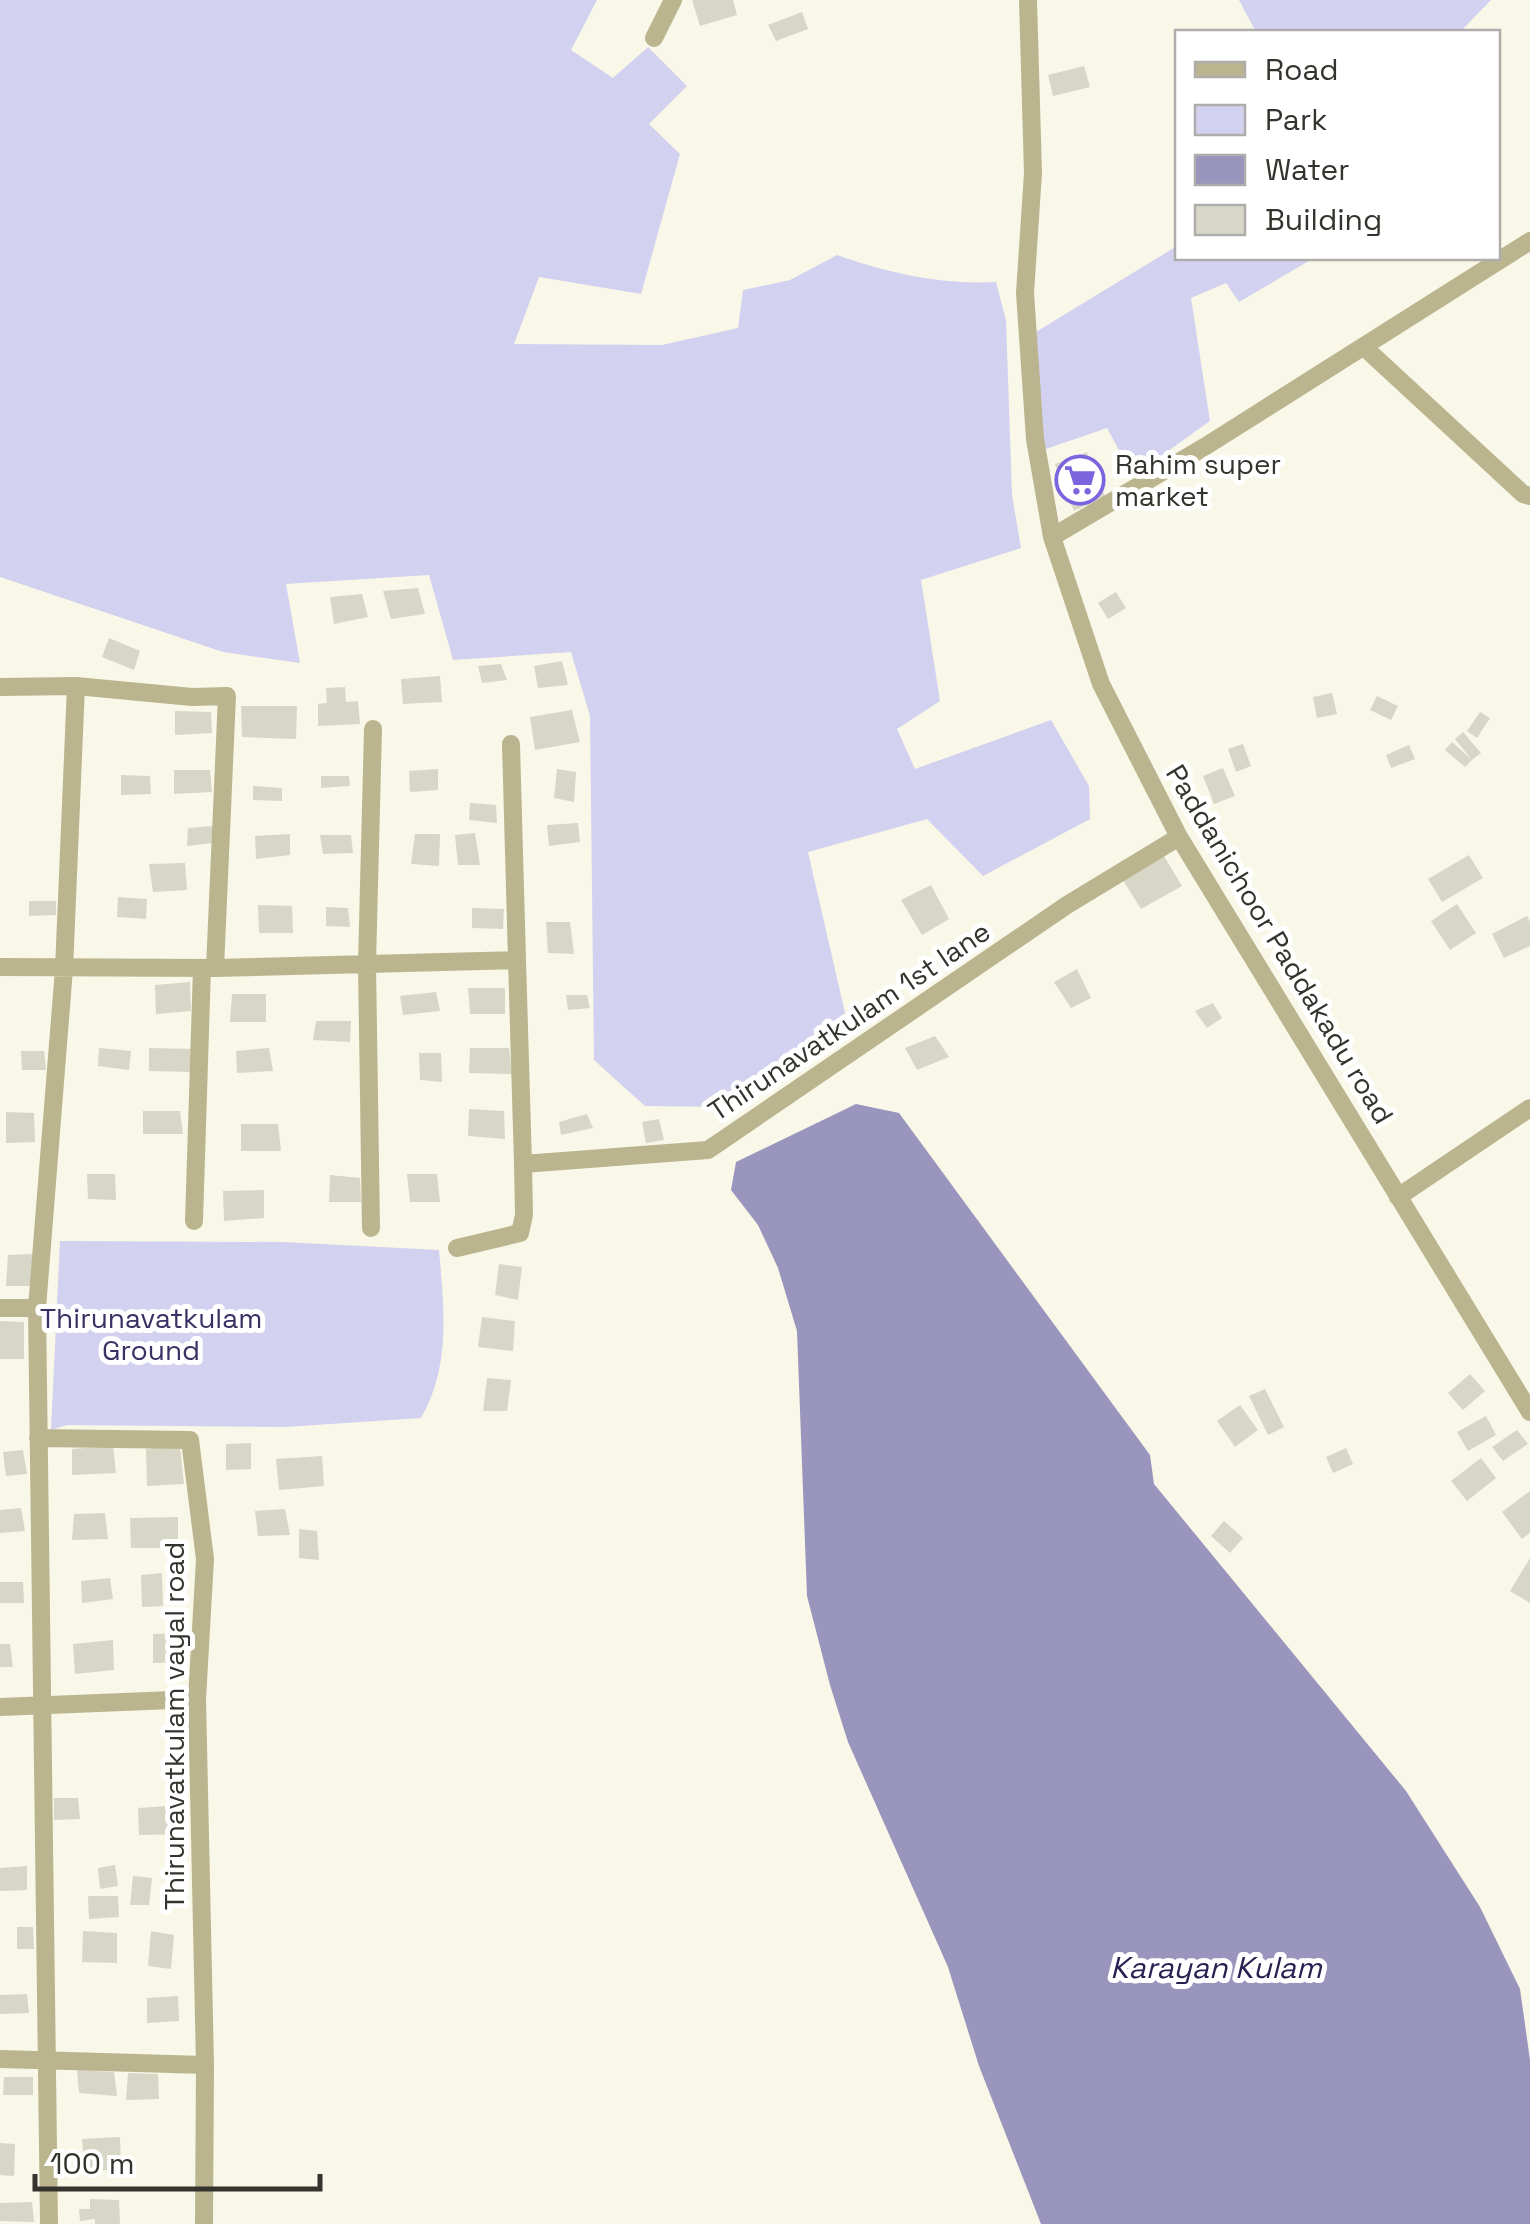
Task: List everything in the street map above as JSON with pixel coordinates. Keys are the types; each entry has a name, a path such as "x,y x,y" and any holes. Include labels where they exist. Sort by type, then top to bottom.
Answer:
{"street":[{"path":"654,38 673,0"},
{"name":"Paddanichoor Paddakadu road","path":"1028,0 1033,173 1024,294 1035,439 1052,537 1101,684 1179,837 1530,1412"},
{"path":"1052,537 1364,348 1530,241"},
{"path":"1364,348 1523,494 1530,496"},
{"path":"0,688 76,686 227,696 194,1221"},
{"path":"49,2224 37,1308 64,969 76,686"},
{"path":"371,1228 367,964 373,729"},
{"path":"457,1248 520,1232 524,1215 511,744"},
{"name":"Thirunavatkulam 1st lane","path":"523,1164 708,1150 1067,905 1179,837"},
{"path":"0,967 209,968 517,960"},
{"path":"1398,1197 1530,1108"},
{"path":"0,1308 37,1308"},
{"name":"Thirunavatkulam vayal road","path":"38,1438 190,1440 205,1560 197,1699 205,2065 204,2224"},
{"path":"0,1707 197,1699"},
{"path":"0,2059 205,2065"}],"green space":[{"path":"0,0 597,0 571,50 613,78 648,47 687,86 649,124 680,154 641,294 539,277 514,344 662,345 738,328 743,290 790,280 837,255 915,276 955,282 996,282 1006,320 1012,495 1021,548 921,580 940,701 897,729 915,769 1051,720 1089,786 1090,819 983,876 927,819 808,852 845,1013 730,1107 645,1106 594,1060 590,716 571,652 453,660 429,575 286,584 300,663 223,652 0,577"},
{"path":"1239,0 1491,0 1462,30 1255,30"},
{"path":"1175,247 1175,260 1311,260 1239,302 1226,283 1191,298 1210,421 1133,476 1107,428 1043,450 1031,335"},
{"name":"Thirunavatkulam Ground","path":"60,1241 283,1242 439,1250 443,1336 431,1398 421,1418 285,1427 67,1425 51,1430"}],"water":[{"name":"Karayan Kulam","path":"856,1104 899,1113 1150,1455 1154,1484 1406,1791 1480,1907 1520,1989 1530,2060 1530,2224 1041,2224 979,2066 948,1967 848,1742 830,1685 807,1596 797,1331 778,1268 758,1225 731,1190 736,1162"}],"building":[{"path":"692,0 733,0 737,15 700,26"},
{"path":"802,12 808,29 776,41 768,25"},
{"path":"1084,66 1090,87 1053,96 1048,75"},
{"name":"Rahim super market","path":"1087,452 1105,496 1074,511 1055,464"},
{"path":"418,588 425,614 391,619 383,591"},
{"path":"1116,592 1126,608 1108,619 1098,603"},
{"path":"362,594 368,617 334,624 330,597"},
{"path":"109,638 140,651 134,670 102,657"},
{"path":"562,661 568,685 538,688 534,666"},
{"path":"501,664 507,680 482,683 478,666"},
{"path":"440,676 442,702 403,704 401,679"},
{"path":"345,687 346,702 358,701 360,724 318,726 318,704 327,703 326,688"},
{"path":"1332,693 1337,714 1317,718 1313,697"},
{"path":"1377,696 1398,706 1391,720 1370,710"},
{"path":"241,706 297,706 296,739 242,737"},
{"path":"572,710 580,742 535,750 530,717"},
{"path":"175,711 211,712 212,733 175,735"},
{"path":"1480,712 1490,718 1477,738 1467,731"},
{"path":"1463,732 1481,753 1472,760 1455,739"},
{"path":"1452,742 1472,760 1465,767 1445,750"},
{"path":"1243,744 1251,766 1236,772 1228,749"},
{"path":"1409,745 1415,759 1391,768 1386,755"},
{"path":"1223,768 1235,796 1214,804 1203,776"},
{"path":"438,769 438,790 410,792 409,771"},
{"path":"557,769 576,772 574,802 554,798"},
{"path":"174,770 210,770 212,792 174,794"},
{"path":"121,775 150,776 151,794 121,795"},
{"path":"321,776 349,776 350,786 321,788"},
{"path":"253,786 282,788 282,801 253,800"},
{"path":"470,803 496,805 497,823 469,820"},
{"path":"578,823 580,842 549,846 547,825"},
{"path":"213,826 213,843 187,846 188,828"},
{"path":"475,833 480,865 458,865 455,835"},
{"path":"290,834 290,855 256,859 255,836"},
{"path":"415,834 440,834 439,866 411,864"},
{"path":"320,835 351,835 353,853 323,854"},
{"path":"1469,855 1483,878 1442,902 1428,879"},
{"path":"1164,856 1182,886 1141,909 1123,880"},
{"path":"185,863 187,890 153,892 149,864"},
{"path":"931,885 949,919 922,935 901,900"},
{"path":"118,897 147,899 146,919 117,917"},
{"path":"29,901 56,901 56,915 29,916"},
{"path":"1457,904 1476,933 1450,950 1431,921"},
{"path":"258,905 292,906 293,933 259,933"},
{"path":"326,907 348,908 350,927 326,926"},
{"path":"472,908 504,909 503,929 472,928"},
{"path":"1527,916 1530,946 1504,958 1492,934"},
{"path":"546,922 570,922 574,954 548,953"},
{"path":"1077,969 1091,998 1071,1008 1054,982"},
{"path":"190,982 191,1011 156,1014 155,985"},
{"path":"468,988 505,988 505,1014 470,1014"},
{"path":"436,992 440,1011 403,1015 400,996"},
{"path":"232,994 266,994 266,1022 230,1022"},
{"path":"566,995 587,995 590,1008 568,1010"},
{"path":"1213,1003 1222,1018 1207,1028 1195,1011"},
{"path":"316,1021 351,1021 350,1042 313,1040"},
{"path":"935,1036 949,1057 917,1070 905,1048"},
{"path":"99,1048 131,1051 129,1070 98,1066"},
{"path":"149,1048 192,1049 193,1072 149,1071"},
{"path":"269,1048 273,1071 237,1073 236,1051"},
{"path":"470,1048 509,1048 512,1074 469,1073"},
{"path":"21,1051 44,1051 46,1070 22,1070"},
{"path":"419,1053 441,1053 442,1082 420,1080"},
{"path":"469,1109 504,1111 505,1139 468,1136"},
{"path":"143,1111 180,1111 183,1134 143,1134"},
{"path":"6,1112 34,1113 35,1142 6,1143"},
{"path":"587,1114 593,1128 561,1135 559,1122"},
{"path":"659,1119 664,1140 646,1143 642,1122"},
{"path":"241,1124 278,1124 281,1151 241,1151"},
{"path":"87,1174 115,1174 116,1200 88,1199"},
{"path":"407,1174 437,1174 440,1202 410,1202"},
{"path":"330,1175 360,1178 361,1202 329,1202"},
{"path":"264,1190 264,1218 224,1221 223,1191"},
{"path":"34,1254 32,1286 6,1286 8,1255"},
{"path":"499,1264 522,1267 518,1300 495,1295"},
{"path":"482,1317 515,1321 513,1351 478,1347"},
{"path":"0,1321 24,1322 24,1359 0,1359"},
{"path":"1470,1374 1485,1391 1463,1410 1448,1393"},
{"path":"487,1378 511,1380 507,1411 483,1411"},
{"path":"1265,1389 1284,1427 1268,1435 1249,1396"},
{"path":"1240,1405 1258,1430 1235,1447 1217,1421"},
{"path":"1486,1416 1496,1435 1468,1451 1457,1432"},
{"path":"1517,1430 1528,1444 1503,1461 1492,1447"},
{"path":"251,1443 251,1469 226,1470 226,1444"},
{"path":"113,1446 116,1473 72,1475 72,1449"},
{"path":"180,1446 184,1484 147,1486 146,1449"},
{"path":"1346,1448 1353,1464 1333,1473 1326,1457"},
{"path":"23,1450 27,1474 6,1476 3,1452"},
{"path":"322,1456 324,1486 279,1490 276,1459"},
{"path":"1481,1458 1496,1478 1467,1501 1451,1481"},
{"path":"1530,1491 1530,1533 1522,1539 1502,1512"},
{"path":"21,1508 25,1531 0,1533 0,1510"},
{"path":"285,1509 290,1535 258,1536 255,1511"},
{"path":"105,1513 108,1539 72,1540 74,1514"},
{"path":"178,1517 178,1548 131,1548 130,1518"},
{"path":"1224,1521 1243,1538 1230,1553 1211,1536"},
{"path":"299,1529 317,1531 319,1560 299,1558"},
{"path":"1530,1558 1530,1603 1510,1591"},
{"path":"162,1573 163,1606 142,1607 141,1575"},
{"path":"110,1578 113,1599 82,1603 81,1581"},
{"path":"0,1582 23,1582 24,1603 0,1603"},
{"path":"186,1633 187,1662 153,1663 153,1634"},
{"path":"113,1640 114,1670 75,1674 73,1644"},
{"path":"0,1644 10,1644 13,1667 0,1667"},
{"path":"54,1798 78,1798 80,1819 54,1820"},
{"path":"182,1805 184,1834 139,1835 138,1808"},
{"path":"115,1865 118,1886 100,1889 98,1868"},
{"path":"27,1866 27,1890 0,1891 0,1868"},
{"path":"133,1876 152,1878 149,1905 130,1905"},
{"path":"88,1896 118,1896 119,1917 89,1919"},
{"path":"17,1927 33,1927 34,1949 17,1949"},
{"path":"83,1931 117,1933 117,1963 82,1962"},
{"path":"151,1931 174,1935 171,1969 148,1966"},
{"path":"27,1994 29,2013 0,2014 0,1995"},
{"path":"178,1996 179,2021 147,2023 147,1998"},
{"path":"77,2070 114,2072 117,2096 79,2093"},
{"path":"128,2073 158,2074 159,2099 126,2100"},
{"path":"4,2077 33,2077 33,2095 3,2095"},
{"path":"120,2137 121,2170 85,2170 82,2139"},
{"path":"0,2143 15,2144 14,2176 0,2175"},
{"path":"90,2199 119,2200 120,2224 95,2224 95,2219 80,2221 79,2209 90,2209"},
{"path":"32,2202 34,2222 0,2221 0,2203"}],"place":[{"name":"Rahim super market","path":"1080,480"}]}
